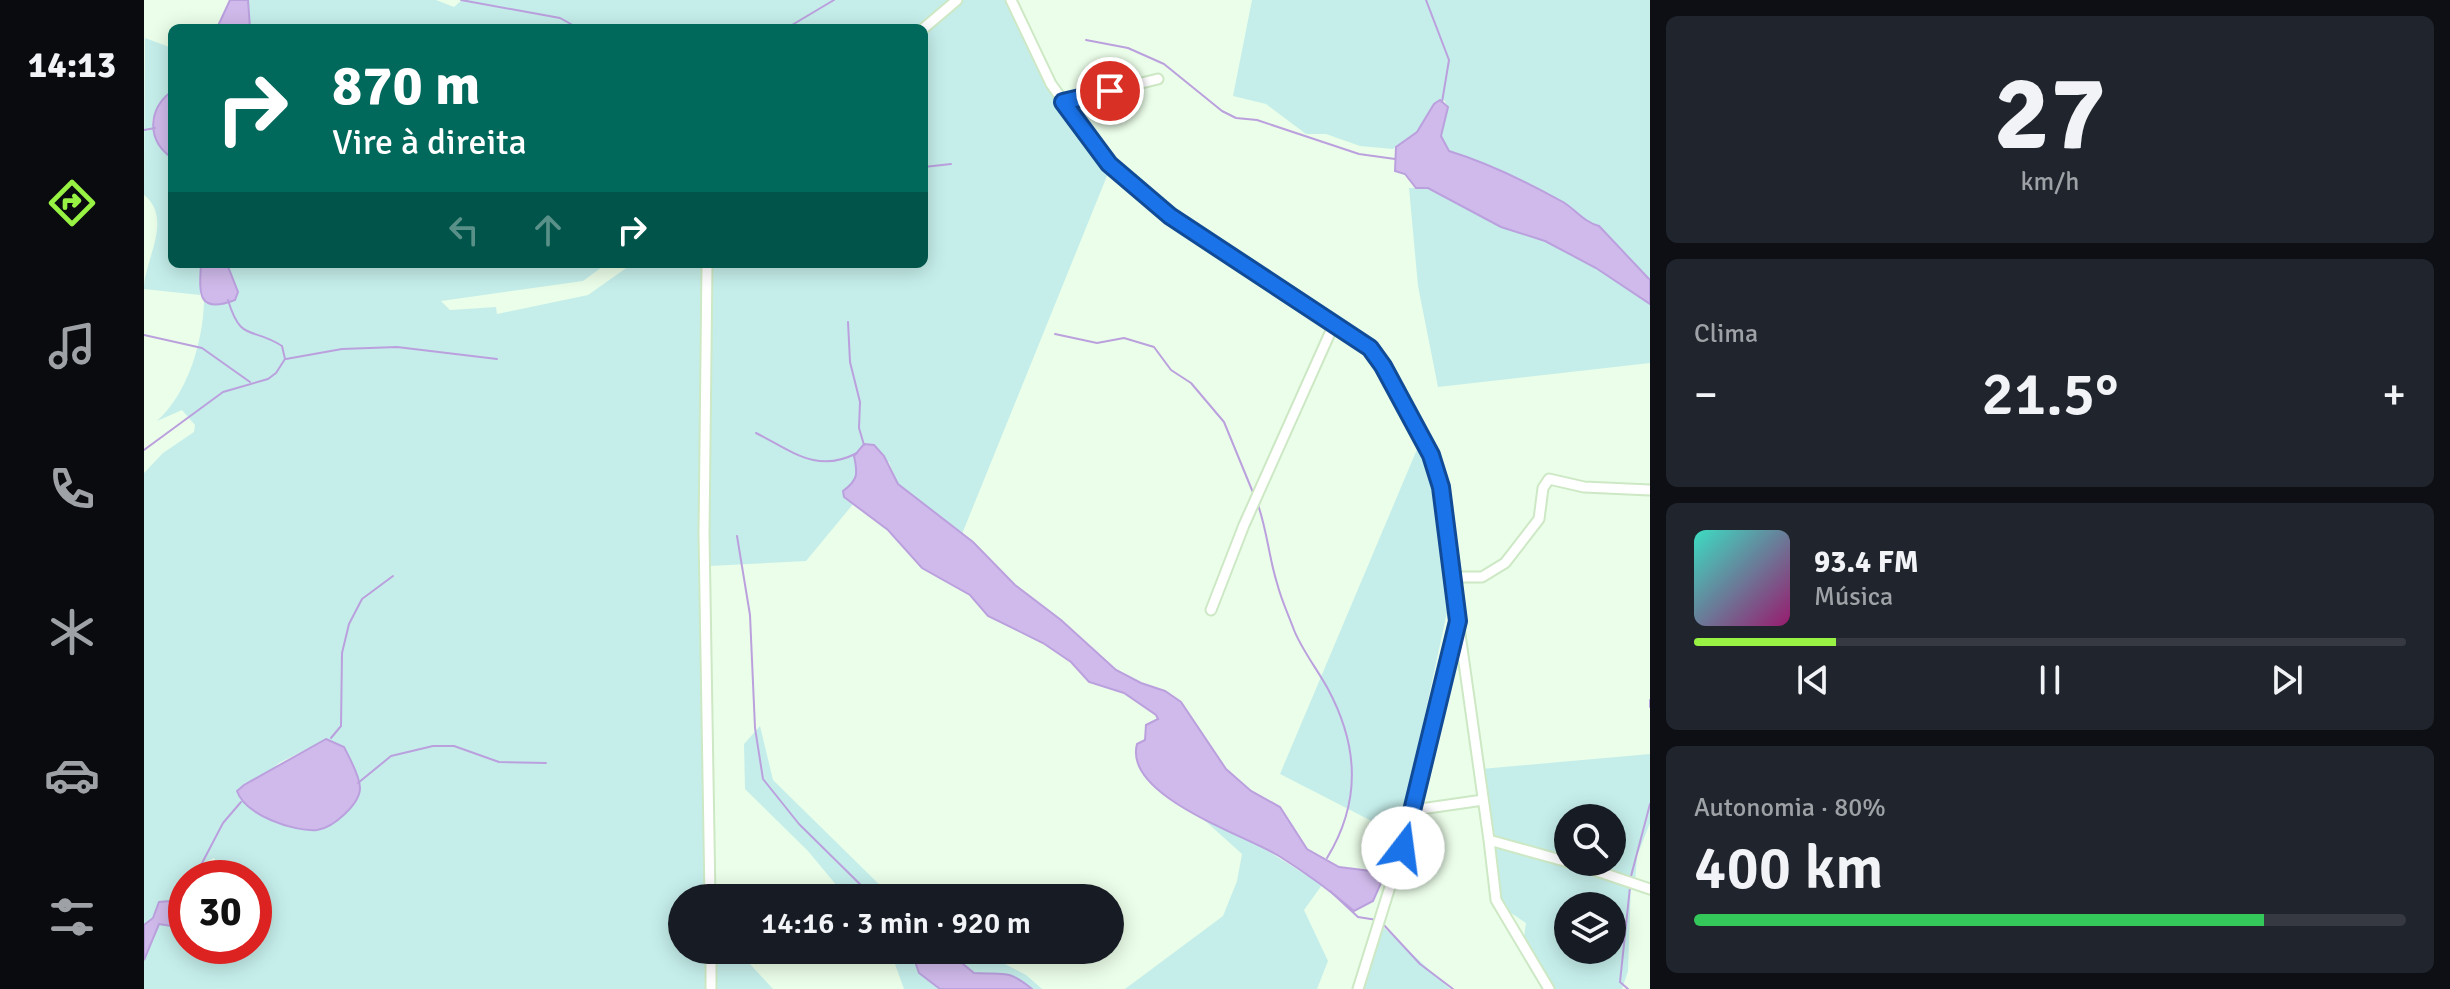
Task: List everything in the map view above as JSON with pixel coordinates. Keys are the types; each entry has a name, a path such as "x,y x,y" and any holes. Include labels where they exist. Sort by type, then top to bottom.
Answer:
{"street":[{"path":"928,25 957,0"},
{"path":"1011,0 1063,102 1109,164 1170,216 1358,338 1376,356 1424,438 1441,487 1496,900 1549,989"},
{"path":"1063,102 1158,79"},
{"path":"707,268 708,411 704,534 710,884"},
{"path":"1211,610 1244,525 1334,324"},
{"path":"1454,577 1482,577 1505,563 1539,519 1543,488 1549,479 1584,487 1650,490"},
{"path":"1358,989 1414,810 1458,621"},
{"path":"1414,810 1483,800"},
{"path":"1489,840 1554,858"},
{"path":"1611,876 1650,889"},
{"path":"711,964 711,989"}],"shaded area":[{"path":"230,0 248,0 250,24 219,24"},
{"path":"248,0 436,0 454,7 462,0 1009,0 1038,62 1109,171 962,534 898,484 889,462 856,464 856,480 845,489 844,497 854,503 806,561 709,566 715,884 668,884 668,964 750,964 773,989 144,989 144,960 159,924 168,926 168,964 272,964 272,860 168,860 168,903 144,925 144,473 163,453 194,432 195,425 182,410 157,421 177,396 192,366 201,333 204,301 207,304 238,292 229,268 601,268 583,281 441,301 450,310 496,307 497,314 588,295 626,268 928,268 928,24 250,24","holes":["326,739 344,747 360,791 327,824 308,827 281,824 266,774 279,763"]},
{"path":"1252,0 1650,0 1650,280 1599,227 1563,202 1478,161 1449,151 1441,136 1448,107 1444,100 1434,104 1417,132 1393,149 1360,146 1326,134 1306,134 1266,104 1233,96"},
{"path":"145,38 168,47 168,97 152,120 157,143 168,154 168,268 201,268 200,295 144,289 157,216 144,195"},
{"path":"168,94 168,154 154,134 153,124"},
{"path":"1440,100 1448,107 1441,136 1449,151 1535,187 1599,226 1650,280 1650,304 1596,268 1545,241 1501,227 1428,188 1416,188 1405,174 1395,171 1396,147 1417,132 1434,104"},
{"path":"1409,188 1428,188 1501,227 1545,241 1596,268 1650,304 1650,363 1438,387 1418,286"},
{"path":"201,268 229,268 238,292 235,300 214,305 203,299"},
{"path":"864,444 874,445 884,456 898,484 973,542 1015,585 1061,620 1116,670 1165,691 1181,702 1226,769 1251,791 1280,807 1307,849 1339,867 1384,876 1373,901 1354,911 1279,856 1190,812 1148,780 1138,763 1137,744 1145,740 1146,725 1158,719 1156,715 1124,693 1089,682 1071,662 1043,643 988,616 970,595 922,568 888,530 844,497 843,491 856,476 854,456"},
{"path":"1418,447 1437,485 1449,603 1399,835 1280,774"},
{"path":"760,726 773,780 879,884 835,884 808,851 745,789 744,744"},
{"path":"326,739 344,747 360,783 356,801 338,820 317,830 296,828 271,820 242,800 237,791 244,785"},
{"path":"1650,754 1650,823 1637,856 1635,883 1631,883 1628,971 1622,989 1545,989 1541,969 1524,937 1526,923 1511,913 1500,917 1481,769"},
{"path":"1202,818 1246,837 1322,885 1304,910 1328,961 1317,989 1125,989 1223,916 1237,881 1242,854"},
{"path":"168,901 168,926 159,924 144,960 144,925 153,918 159,902"},
{"path":"1381,925 1450,989 1356,989"},
{"path":"895,964 916,964 919,973 940,989 904,989"},
{"path":"916,964 963,964 974,973 1010,975 1032,989 940,989 919,973"},
{"path":"963,964 1005,964 1026,975 1042,989 1032,989 1010,975 974,973"}],"waterway":[{"path":"461,0 560,18 571,24"},
{"path":"794,24 834,0"},
{"path":"1426,0 1449,60 1442,102"},
{"path":"1086,40 1128,48 1164,64 1222,111 1236,118 1257,120 1359,154 1395,159"},
{"path":"144,130 155,128"},
{"path":"928,167 951,164"},
{"path":"144,450 223,392 268,379 285,359 282,346 248,332 238,323 228,300"},
{"path":"848,322 850,362 860,402 859,428 864,445"},
{"path":"1055,334 1097,343 1124,338 1154,347 1171,370 1191,383 1224,422 1254,495"},
{"path":"144,335 202,348 250,382"},
{"path":"286,359 342,349 397,347 497,359"},
{"path":"756,433 793,453 817,461 843,459 857,453"},
{"path":"1258,505 1283,601 1297,637 1328,689 1346,732 1352,774 1350,795 1346,816 1327,858"},
{"path":"737,536 750,615 755,728 763,779 799,824 860,884"},
{"path":"331,738 341,726 342,653 349,624 362,599 393,576"},
{"path":"1650,700 1650,707"},
{"path":"358,783 391,756 433,746 454,746 499,762 546,763"},
{"path":"204,860 223,823 241,802"},
{"path":"1630,880 1650,804"},
{"path":"1628,989 1620,982 1630,887"},
{"path":"1330,891 1358,917 1377,920"},
{"path":"1382,923 1420,964 1453,989"}],"route":[{"path":"1110,91 1063,102 1109,164 1170,216 1370,348 1424,438 1436,467 1458,621 1403,848"}]}
